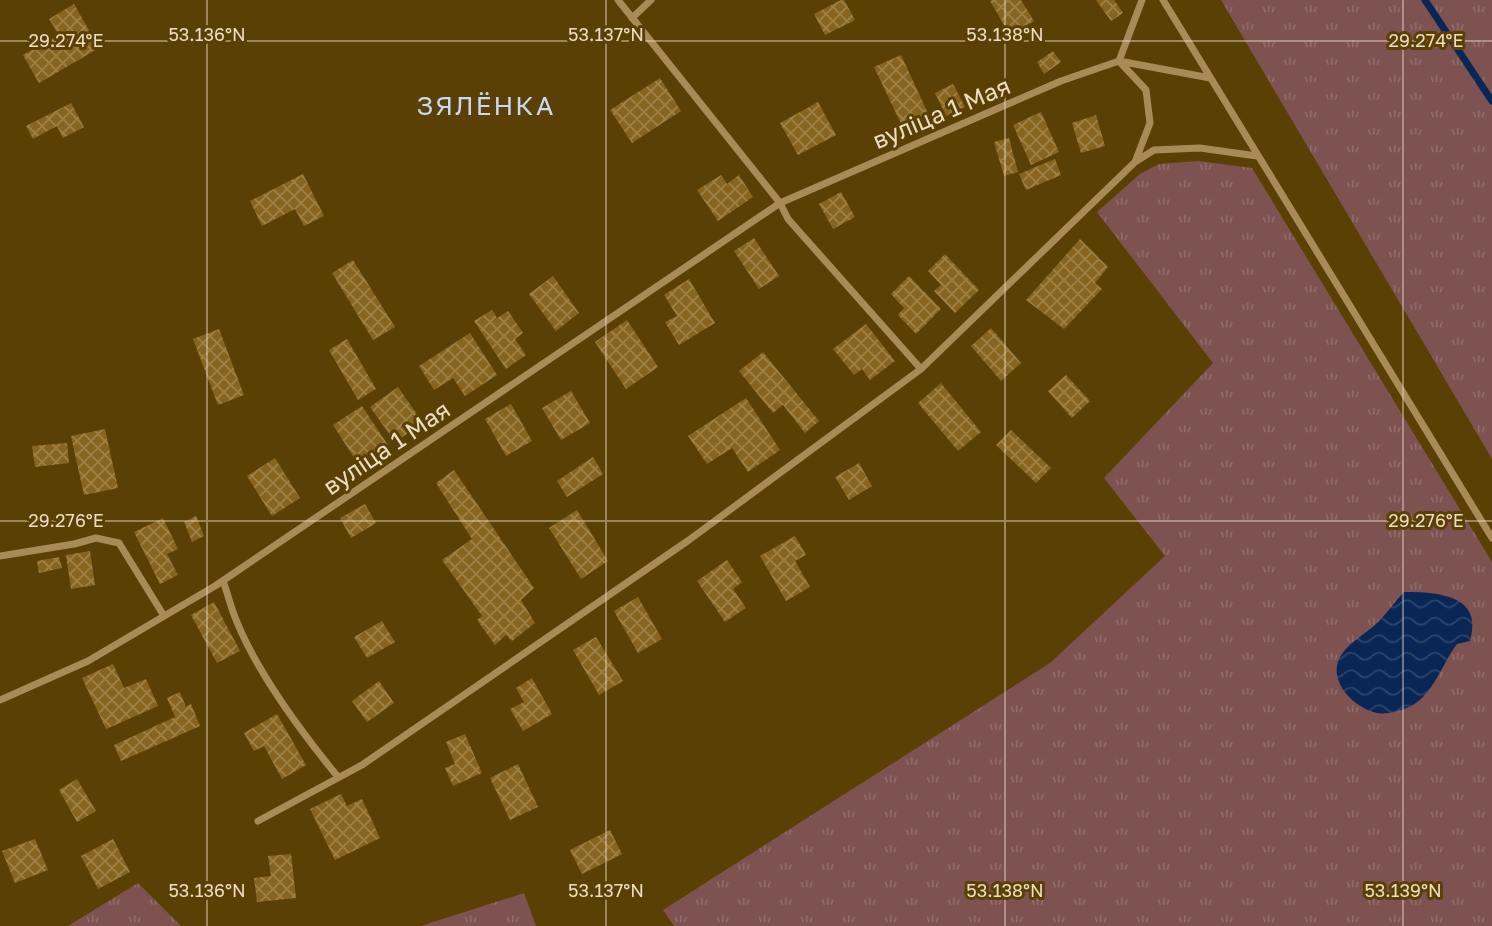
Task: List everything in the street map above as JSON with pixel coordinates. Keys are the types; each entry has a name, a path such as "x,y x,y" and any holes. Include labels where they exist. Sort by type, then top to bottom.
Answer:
{"street":[{"path":"618,0 780,203 788,219 921,369"},
{"path":"632,18 651,0"},
{"path":"1135,162 1150,123 1146,90 1119,61 1142,0"},
{"path":"1163,0 1492,538"},
{"name":"вуліца 1 Мая","path":"0,700 88,661 223,581 780,203 1061,81 1119,61 1210,78"},
{"path":"258,821 362,765 690,540 921,369 1135,162 1154,150 1166,149 1200,148 1257,156"},
{"path":"0,555 96,538 119,543 164,616"},
{"path":"223,581 237,623 258,663 308,741 338,777"}],"green space":[{"path":"1221,0 1492,0 1492,459 1485,447"},
{"path":"1198,161 1252,168 1492,562 1492,926 674,926 663,910 1050,663 1165,556 1104,478 1213,363 1097,212 1140,174 1159,164"},
{"path":"138,883 181,926 68,926"},
{"path":"524,893 536,926 421,926"}],"water":[{"path":"1404,592 1444,595 1464,605 1473,626 1470,641 1457,644 1433,685 1421,699 1401,710 1377,713 1360,706 1345,692 1337,675 1337,666 1347,647 1380,620"}],"building":[{"path":"844,0 855,20 825,35 814,14"},
{"path":"1021,0 1034,21 1010,35 990,1"},
{"path":"1096,0 1114,0 1123,13 1111,21"},
{"path":"74,4 99,48 39,83 23,55 59,35 49,19"},
{"path":"1053,51 1061,62 1044,74 1037,62"},
{"path":"901,55 932,122 906,134 874,67"},
{"path":"660,78 681,111 632,143 610,110"},
{"path":"953,84 965,107 946,116 935,93"},
{"path":"818,102 836,135 798,155 780,123"},
{"path":"71,103 84,127 63,138 57,126 33,139 26,126"},
{"path":"1041,112 1059,152 1031,165 1013,125"},
{"path":"1096,115 1105,146 1081,153 1072,123"},
{"path":"1009,138 1018,172 1004,176 994,142"},
{"path":"1055,159 1061,175 1026,190 1019,174"},
{"path":"303,174 324,216 304,226 295,209 262,226 250,201"},
{"path":"721,175 727,184 739,175 753,197 718,221 697,190"},
{"path":"841,192 855,217 833,229 819,204"},
{"path":"754,238 779,276 759,289 734,251"},
{"path":"1080,239 1108,267 1095,283 1102,289 1064,329 1026,300"},
{"path":"945,254 979,290 955,313 934,291 941,285 928,271"},
{"path":"353,260 395,327 373,340 332,273"},
{"path":"553,276 579,313 556,331 529,294"},
{"path":"909,276 941,309 916,334 898,315 904,308 891,294"},
{"path":"689,279 715,323 679,345 665,322 677,316 664,295"},
{"path":"492,310 497,318 508,311 523,333 515,339 526,355 506,369 474,321"},
{"path":"627,320 658,367 626,389 595,342"},
{"path":"866,324 895,361 870,380 862,369 854,375 833,349"},
{"path":"991,328 1021,363 1001,381 971,346"},
{"path":"219,329 244,395 218,405 193,339"},
{"path":"470,333 497,375 465,396 453,378 434,390 419,366"},
{"path":"347,339 376,389 358,400 329,350"},
{"path":"763,352 819,421 805,433 783,405 773,413 739,371"},
{"path":"1066,375 1090,401 1072,418 1048,391"},
{"path":"941,383 981,432 958,451 918,403"},
{"path":"398,387 423,423 395,442 370,407"},
{"path":"571,391 590,423 561,440 542,408"},
{"path":"746,398 780,450 748,472 732,448 707,464 688,436"},
{"path":"511,404 532,441 506,456 485,419"},
{"path":"362,406 390,448 360,467 333,425"},
{"path":"105,429 118,488 84,495 71,436"},
{"path":"1011,430 1051,468 1036,483 996,445"},
{"path":"67,443 69,463 35,467 32,446"},
{"path":"593,457 603,474 567,497 557,481"},
{"path":"275,458 300,498 272,516 247,476"},
{"path":"859,463 872,486 849,500 835,477"},
{"path":"454,470 534,588 521,600 535,623 512,641 506,635 495,645 477,620 482,616 442,560 472,539 436,483"},
{"path":"365,504 376,523 351,538 340,518"},
{"path":"577,510 608,561 581,579 549,528"},
{"path":"196,516 204,536 192,542 184,522"},
{"path":"163,518 178,549 167,554 178,575 160,584 134,532"},
{"path":"795,536 806,555 795,561 810,587 786,601 760,556"},
{"path":"90,551 95,585 71,589 66,555"},
{"path":"59,557 62,568 39,573 37,561"},
{"path":"727,560 742,582 733,589 746,608 725,622 697,581"},
{"path":"638,597 662,639 638,653 614,611"},
{"path":"214,602 240,651 217,663 191,615"},
{"path":"382,621 395,642 367,658 354,637"},
{"path":"596,637 623,681 599,695 573,650"},
{"path":"113,664 124,688 146,679 158,706 106,729 82,678"},
{"path":"532,678 552,714 523,731 510,709 524,702 516,688"},
{"path":"379,681 394,703 367,722 352,701"},
{"path":"180,692 186,707 191,704 200,726 121,761 114,745 175,717 167,698"},
{"path":"277,714 306,765 282,779 264,746 254,751 244,733"},
{"path":"465,734 482,773 453,786 445,768 455,764 446,742"},
{"path":"518,764 538,807 510,820 490,778"},
{"path":"77,779 96,811 77,822 59,790"},
{"path":"341,794 347,806 362,799 380,838 335,860 310,809"},
{"path":"610,830 622,854 582,874 570,850"},
{"path":"35,839 48,870 15,883 2,851"},
{"path":"113,839 130,872 98,889 81,856"},
{"path":"291,854 296,898 257,902 254,878 271,876 268,856"}],"waterway":[{"path":"1425,0 1492,101"}],"district":[{"name":"ЗЯЛЁНКА","path":"486,105"}]}
